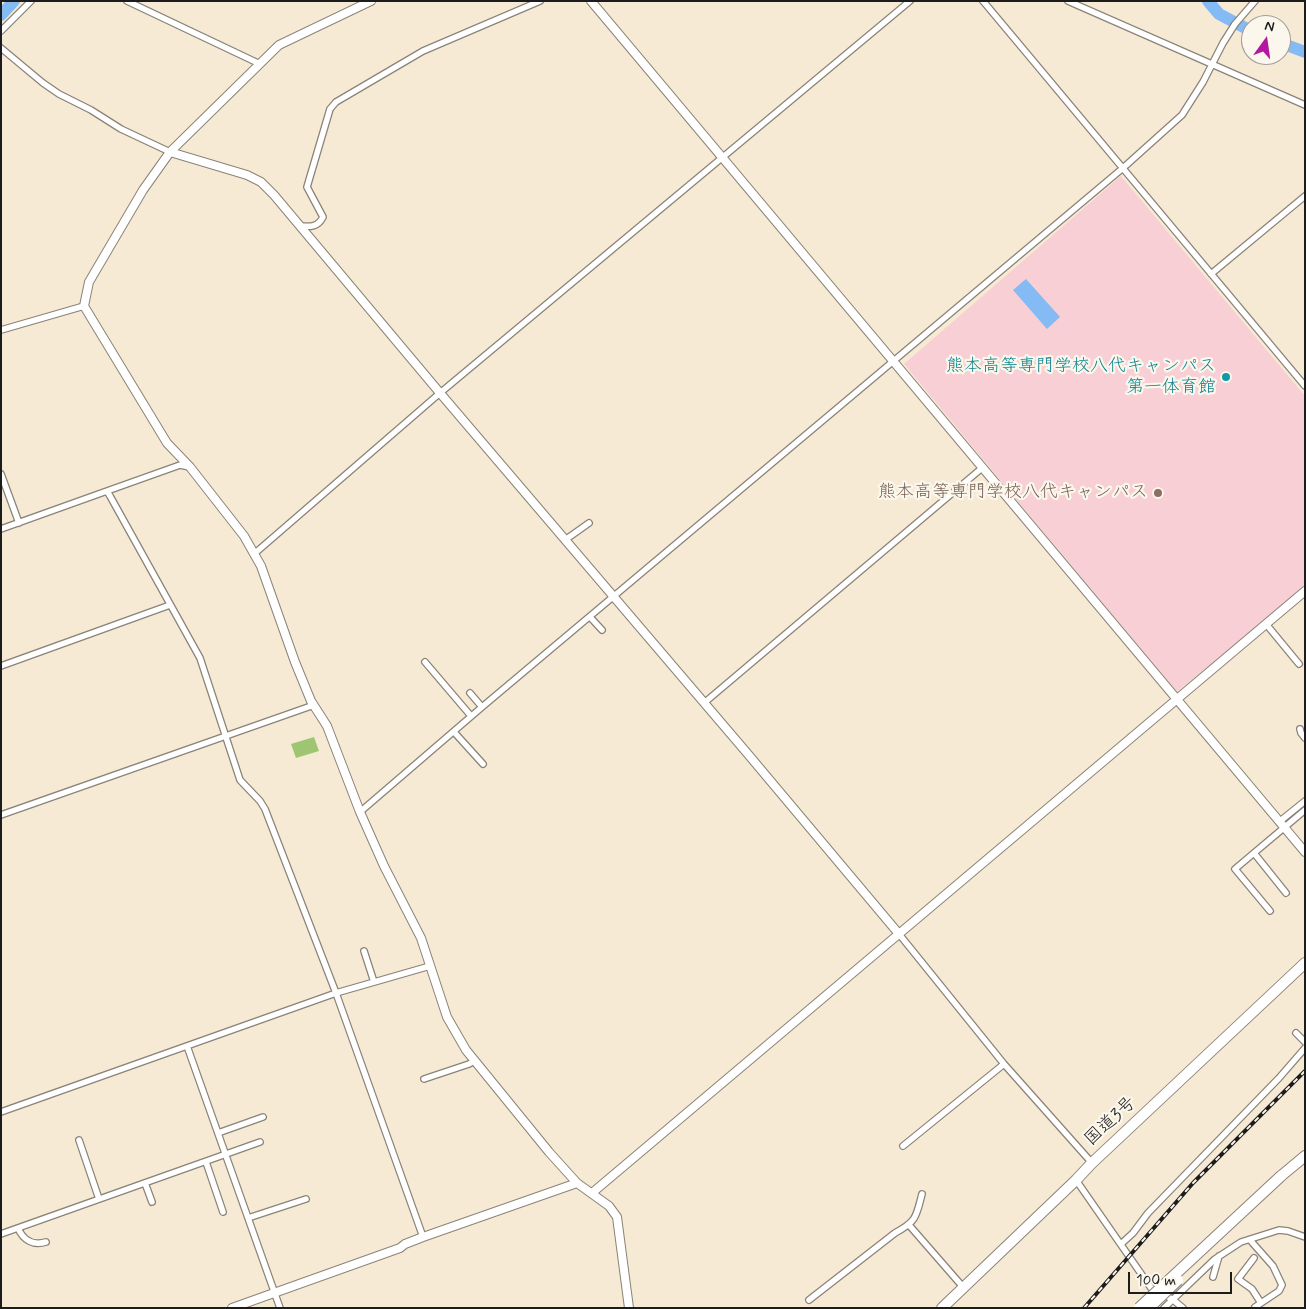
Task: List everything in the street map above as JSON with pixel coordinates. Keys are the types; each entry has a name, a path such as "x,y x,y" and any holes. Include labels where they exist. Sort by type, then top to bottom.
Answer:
{"highway":[{"name":"国道3号","path":"942,1308 1092,1163 1305,963"},
{"path":"1149,1308 1305,1156"},
{"path":"1139,1308 1283,1178 1305,1162"}],"street":[{"path":"1,31 31,1"},
{"path":"127,1 260,64"},
{"path":"371,1 277,47 170,152 143,190 88,282 84,306 167,443 190,467 244,536 261,566 295,662 314,704 327,726 360,812 384,866 421,938 447,1017 474,1061 549,1152 577,1183 609,1206 617,1218 629,1308"},
{"path":"300,226 312,227 320,224 323,217 307,187 330,108 336,102 423,51 540,1"},
{"path":"591,1 1305,852"},
{"path":"254,554 440,393 910,1"},
{"path":"983,1 1305,386"},
{"path":"1068,1 1305,105"},
{"path":"360,812 613,596 1123,168 1182,115 1203,82 1223,43 1255,1"},
{"path":"1,48 59,94 91,110 121,129 170,152 247,175 261,182 274,195 899,934 1004,1064 1092,1163"},
{"path":"1211,274 1305,196"},
{"path":"1,330 84,306"},
{"path":"1,529 180,465 190,467"},
{"path":"704,702 982,468"},
{"path":"1,474 19,523"},
{"path":"107,491 200,658 240,780 265,809 336,993 423,1237"},
{"path":"565,540 589,523"},
{"path":"592,1193 1305,591"},
{"path":"1,666 170,605"},
{"path":"590,616 602,630"},
{"path":"1266,624 1299,664"},
{"path":"425,662 471,716"},
{"path":"470,694 482,707"},
{"path":"1,815 314,704"},
{"path":"1300,729 1301,734 1305,738"},
{"path":"454,732 483,764"},
{"path":"1270,911 1235,869 1254,853 1305,800"},
{"path":"1282,825 1305,810"},
{"path":"1254,853 1286,893"},
{"path":"364,951 374,982"},
{"path":"1,1112 336,993 430,966"},
{"path":"1296,1033 1305,1042"},
{"path":"187,1046 280,1308"},
{"path":"1121,1244 1134,1233 1148,1213 1279,1078 1305,1048"},
{"path":"424,1079 474,1061"},
{"path":"903,1146 1004,1064"},
{"path":"218,1133 263,1117"},
{"path":"79,1140 99,1199"},
{"path":"1,1234 260,1142"},
{"path":"206,1162 223,1212"},
{"path":"1076,1180 1151,1288 1172,1299 1183,1308"},
{"path":"145,1183 152,1202"},
{"path":"232,1308 400,1248 423,1237 577,1183"},
{"path":"809,1300 895,1233 909,1225 917,1216 922,1194"},
{"path":"248,1218 306,1199"},
{"path":"909,1225 963,1287"},
{"path":"18,1228 21,1236 33,1243 46,1242"},
{"path":"1164,1308 1235,1242 1250,1240 1279,1230 1288,1230 1305,1238"},
{"path":"1250,1240 1273,1266 1282,1285 1279,1291 1257,1306 1252,1289 1238,1279 1254,1258"},
{"path":"1213,1277 1219,1256"}],"shaded area":[{"name":"熊本高等専門学校八代キャンパス","path":"1121,176 1305,396 1305,589 1176,692 904,364"}],"green space":[{"path":"314,737 319,751 296,758 291,744"}],"water":[{"path":"1026,279 1060,317 1047,329 1013,290"}],"waterway":[{"path":"1,15 14,1"},
{"path":"1208,1 1219,14 1241,26"},
{"path":"1291,47 1305,52"}],"railway":[{"path":"1084,1308 1193,1183 1305,1071"}],"place":[{"name":"熊本高等専門学校八代キャンパス 第一体育館","path":"1226,377"},
{"name":"熊本高等専門学校八代キャンパス","path":"1158,493"}]}
